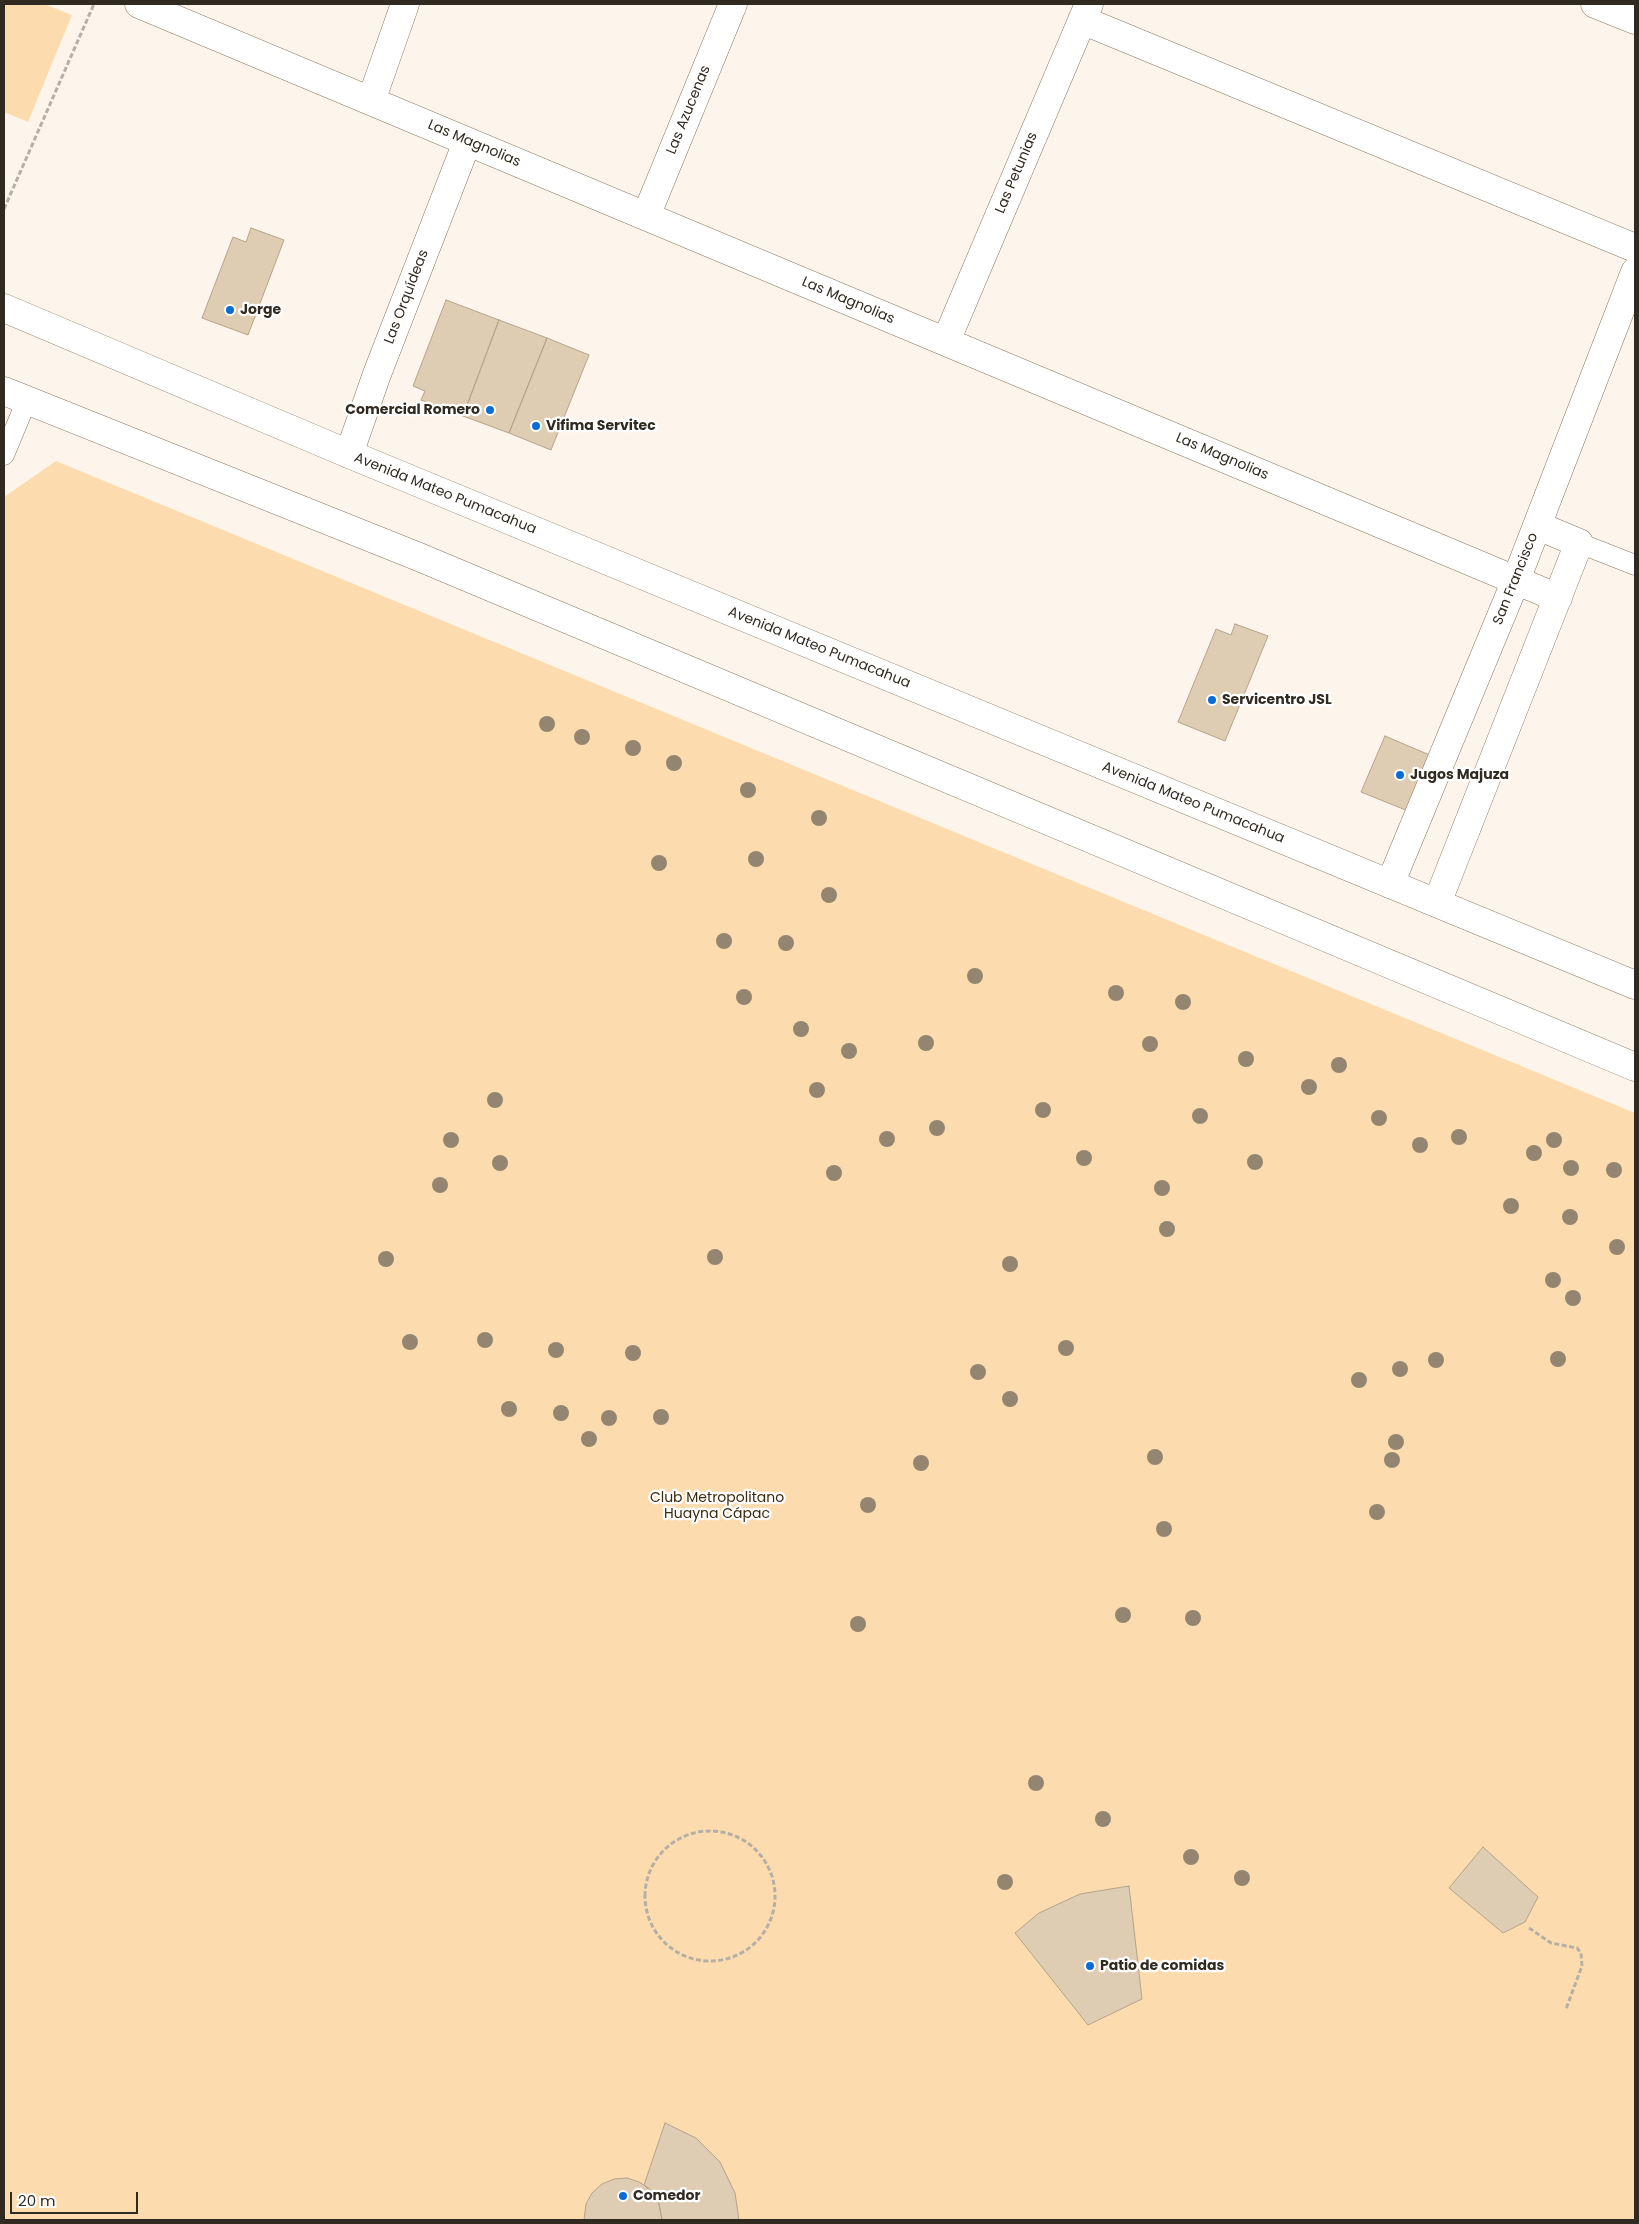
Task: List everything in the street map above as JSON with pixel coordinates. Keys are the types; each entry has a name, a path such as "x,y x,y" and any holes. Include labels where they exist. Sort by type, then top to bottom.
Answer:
{"street":[{"name":"Las Magnolias","path":"138,4 1558,598"},
{"path":"371,101 406,4"},
{"name":"Las Azucenas","path":"646,216 733,4"},
{"path":"1595,4 1635,20"},
{"path":"1085,12 1635,248"},
{"name":"Las Petunias","path":"946,341 1085,12"},
{"name":"Las Orquídeas","path":"350,454 377,374 467,142"},
{"name":"San Francisco","path":"1390,884 1538,526 1635,272"},
{"name":"Avenida Mateo Pumacahua","path":"4,308 350,454 1635,985"},
{"path":"16,396 428,561 1635,1067"},
{"path":"1436,903 1579,543 1538,526"}],"lane":[{"path":"4,454 16,396"},
{"path":"1579,543 1635,565"}],"path":[{"path":"4,209 94,4"},
{"path":"719,1830 741,1838 758,1850 766,1861 775,1887 775,1907 768,1927 748,1949 739,1955 719,1961 698,1960 679,1954 661,1939 648,1920 644,1898 647,1875 658,1855 675,1840 696,1831 719,1830"},
{"path":"1529,1928 1551,1943 1577,1948 1581,1953 1582,1966 1566,2009"}],"green space":[{"path":"4,4 44,4 72,15 28,122 4,112"},
{"name":"Club Metropolitano Huayna Cápac","path":"56,461 1635,1113 1635,2220 4,2220 4,497"}],"building":[{"path":"251,228 284,240 248,335 202,318 233,237 246,242"},
{"path":"446,300 499,320 463,416 421,400 425,391 413,386"},
{"path":"499,320 547,338 509,433 463,416"},
{"path":"547,338 589,355 551,450 509,433"},
{"path":"1235,624 1268,636 1225,741 1178,722 1216,629 1231,635"},
{"name":"Jugos Majuza","path":"1385,736 1439,759 1408,811 1361,792"},
{"path":"1483,1847 1538,1897 1525,1922 1503,1933 1449,1888"},
{"name":"Patio de comidas","path":"1129,1886 1142,1999 1088,2025 1015,1933 1039,1913 1080,1894"},
{"path":"665,2123 696,2138 720,2162 735,2193 739,2220 662,2220 658,2199 644,2185"},
{"name":"Comedor","path":"627,2178 639,2182 650,2189 658,2199 662,2220 584,2220 586,2204 592,2193 602,2184 614,2179"}],"place":[{"name":"Jorge","path":"230,310"},
{"name":"Comercial Romero","path":"490,410"},
{"name":"Vifima Servitec","path":"536,426"},
{"name":"Servicentro JSL","path":"1212,700"},
{"name":"Jugos Majuza","path":"1400,775"},
{"name":"Patio de comidas","path":"1090,1966"},
{"name":"Comedor","path":"623,2196"}]}
